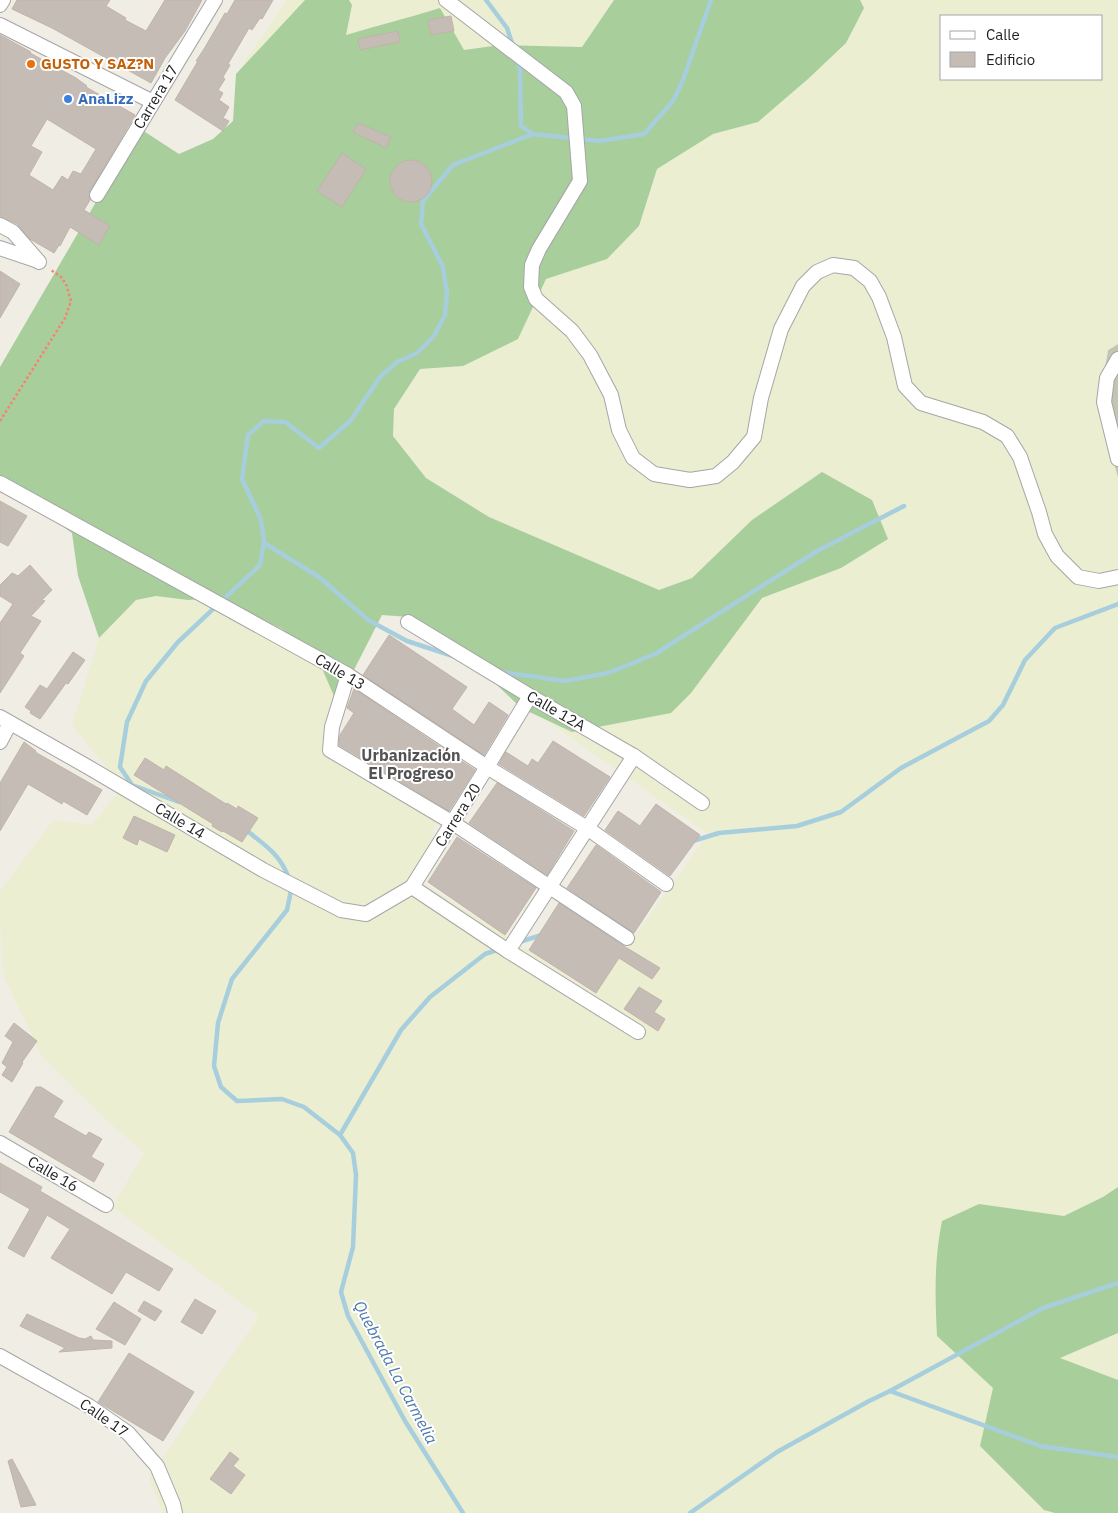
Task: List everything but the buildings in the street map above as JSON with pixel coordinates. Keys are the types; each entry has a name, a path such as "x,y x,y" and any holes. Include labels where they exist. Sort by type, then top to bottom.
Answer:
{"street":[{"path":"0,5 3,0"},
{"name":"Carrera 17","path":"97,195 215,0"},
{"path":"446,0 566,92 574,106 580,181 539,249 532,265 531,286 536,299 572,331 590,355 611,395 619,430 633,458 654,474 690,480 716,476 733,462 754,438 762,398 781,329 803,286 817,272 833,264 854,268 870,281 880,298 894,337 905,386 921,403 983,422 1007,436 1020,457 1046,534 1057,556 1078,577 1100,582 1118,577"},
{"path":"0,25 153,102"},
{"path":"0,225 13,232 38,262"},
{"path":"0,248 38,262"},
{"path":"1118,359 1107,378 1104,402 1118,459"},
{"name":"Calle 13","path":"0,483 348,675 487,767 587,828 666,884"},
{"name":"Calle 12A","path":"408,622 634,756 702,803"},
{"path":"348,675 332,727 330,750 453,823 627,938"},
{"name":"Carrera 20","path":"366,914 412,887 530,696"},
{"path":"0,742 5,720"},
{"name":"Calle 14","path":"5,720 263,870 341,910 366,914"},
{"path":"508,951 634,756"},
{"path":"412,887 508,951 638,1032"},
{"name":"Calle 16","path":"0,1143 106,1205"},
{"name":"Calle 17","path":"0,1356 88,1406 128,1433 157,1466 175,1513"}],"path":[{"path":"0,421 65,318 71,301 66,284 61,277 38,262"}],"shaded area":[{"path":"286,0 305,0 236,74 271,23"},
{"path":"349,0 614,0 582,47 500,45 464,50 440,8 411,18 384,23 346,35 352,5"},
{"path":"860,0 1118,0 1118,344 1108,350 1098,406 1118,478 1118,1187 1103,1197 1064,1216 978,1204 937,1336 994,1388 980,1446 1044,1510 1055,1513 163,1513 149,1478 259,1316 112,1207 144,1153 102,1116 43,1058 4,977 0,924 0,891 53,820 92,825 123,787 72,726 99,638 135,600 156,596 188,600 205,599 241,609 282,629 320,664 337,703 333,755 436,820 422,882 594,993 708,834 543,718 572,732 671,713 691,693 762,598 841,568 752,520 692,578 659,590 489,517 426,478 393,436 394,409 420,369 463,366 518,339 546,279 607,259 639,226 657,169 713,134 758,122 846,43 863,8"},
{"path":"1118,344 1118,478 1098,406 1108,350"},
{"path":"1118,1333 1118,1380 1059,1358"}],"green space":[{"path":"305,0 349,0 352,5 346,35 440,8 464,50 500,45 582,47 614,0 860,0 864,8 846,43 758,122 713,134 657,169 639,226 607,259 546,279 518,339 463,366 420,369 394,409 393,436 426,478 489,517 659,590 692,578 752,520 822,472 872,500 888,539 841,568 762,598 691,693 671,713 572,732 521,708 465,654 409,617 382,615 337,703 320,664 282,629 241,609 205,599 188,600 156,596 136,600 99,638 78,576 72,533 0,480 0,367 139,128 179,154 213,139 233,121 236,74"},
{"path":"1118,1187 1118,1333 1060,1358 1118,1380 1118,1513 1055,1513 1044,1510 980,1446 993,1388 937,1336 936,1278 942,1221 979,1204 1064,1216 1103,1197"}],"waterway":[{"path":"486,0 507,28 513,46"},
{"name":"Quebrada La Carmelia","path":"179,802 132,785 120,767 127,722 146,681 178,642 260,565 264,543 261,520 242,479 248,435 264,421 285,422 319,448 351,420 380,377 397,362 417,353 434,336 445,315 447,293 443,267 421,224 423,201 453,165 533,134 600,141 644,134 673,101 683,80 711,0"},
{"path":"516,58 520,69 521,126 533,134"},
{"path":"501,672 565,681 608,673 655,654 817,551 904,506"},
{"path":"264,543 319,577 368,620 407,641 456,657"},
{"path":"693,841 719,833 797,826 841,812 901,768 989,721 1003,705 1025,660 1055,628 1118,604"},
{"name":"Quebrada La Carmelia","path":"246,830 277,857 282,863 289,879"},
{"name":"Quebrada La Carmelia","path":"292,886 287,910 232,979 218,1023 214,1066 221,1087 237,1101 282,1099 304,1107 340,1135 353,1153 356,1175 353,1247 341,1292 348,1316 405,1421 463,1513"},
{"path":"519,942 542,935"},
{"path":"340,1135 401,1030 430,997 485,954 500,949"},
{"path":"690,1513 777,1452 869,1401 1043,1308 1118,1283"},
{"path":"890,1391 1040,1446 1118,1457"}],"place":[{"name":"GUSTO Y SAZ?N","path":"31,64"},
{"name":"AnaLizz","path":"68,99"}],"district":[{"name":"Urbanización El Progreso","path":"411,764"}]}
